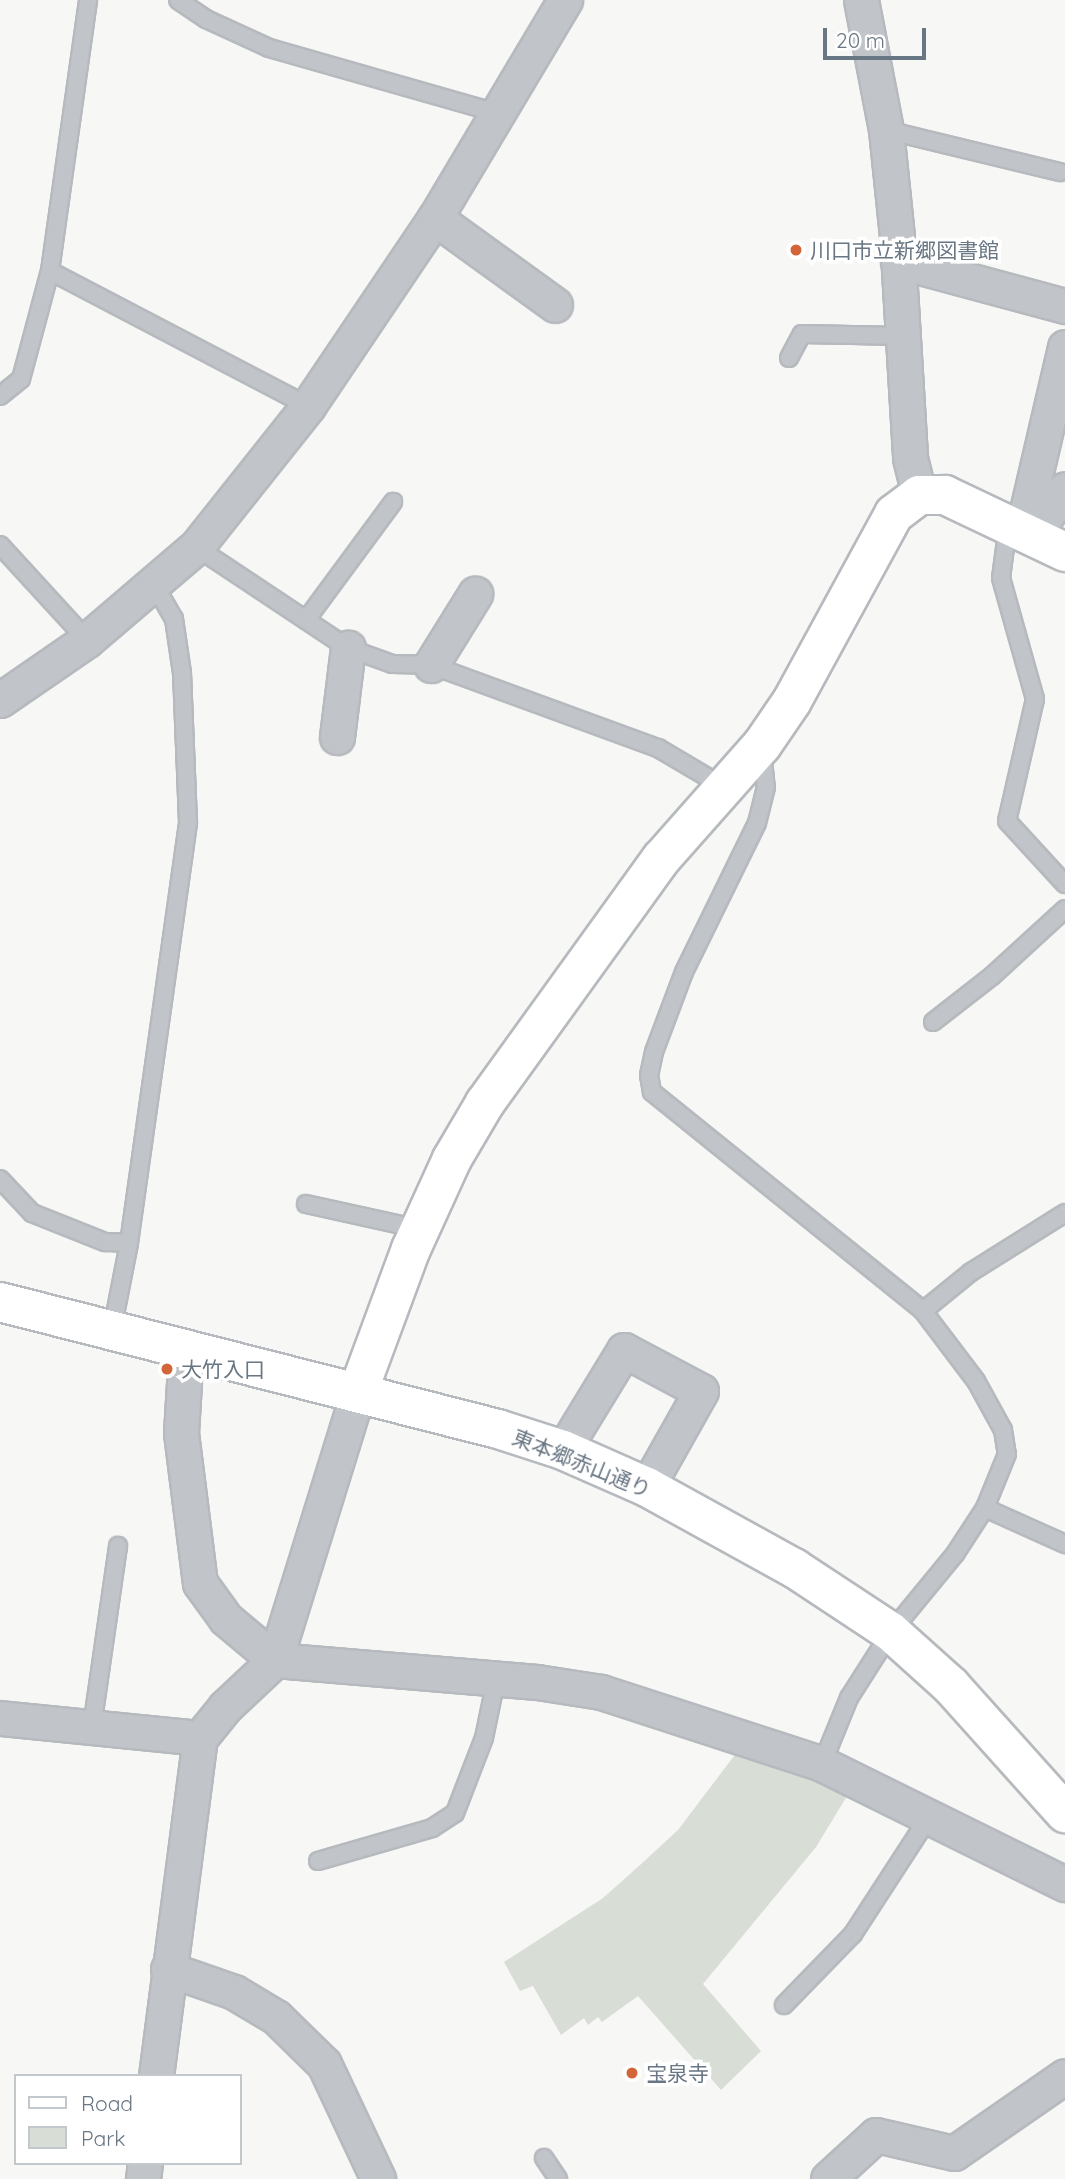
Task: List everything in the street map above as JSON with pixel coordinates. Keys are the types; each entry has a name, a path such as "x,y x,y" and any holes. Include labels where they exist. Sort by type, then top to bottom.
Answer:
{"street":[{"path":"0,700 87,640 155,585 196,547 308,406 435,218 565,0"},
{"path":"860,0 886,130 898,261 910,458 919,495"},
{"path":"435,218 555,305"},
{"path":"898,261 1065,306"},
{"path":"1032,537 1065,347"},
{"path":"1032,537 1065,489"},
{"path":"156,2074 200,1738 225,1707 275,1660 358,1392 420,1229 485,1103 661,859 762,745 792,701 894,514 919,495 945,495 1032,537"},
{"path":"431,665 475,594"},
{"path":"337,737 348,648"},
{"name":"東本郷赤山通り","path":"0,1302 358,1392 563,1450 647,1487 793,1568 891,1632 951,1686 1065,1813"},
{"path":"186,1349 181,1433 200,1583 226,1619 275,1660 601,1692 821,1764 930,1814 1065,1884"},
{"path":"563,1450 624,1350 701,1391 647,1487"},
{"path":"0,1718 200,1738"},
{"path":"168,1969 234,1992 276,2017 324,2064 378,2179"},
{"path":"828,2179 876,2135 954,2153 1065,2076"}],"lane":[{"path":"0,396 21,379 50,271 88,0"},
{"path":"178,0 206,19 269,48 497,113"},
{"path":"886,130 1060,172"},
{"path":"50,271 308,406"},
{"path":"789,358 802,334 902,336"},
{"path":"306,620 393,502"},
{"path":"1032,537 1001,578 1035,699 1007,821 1062,873"},
{"path":"0,545 87,640"},
{"path":"196,547 348,648 392,664 431,665 658,748 724,788"},
{"path":"112,1331 129,1243 188,822 178,646 174,619 155,585"},
{"path":"762,745 766,788 757,823 684,972 654,1052 652,1092 923,1311 976,1381 1003,1430 1007,1454 985,1508 955,1553 891,1632 849,1698 821,1764"},
{"path":"933,1021 992,976 1065,909"},
{"path":"0,1180 32,1213 105,1242 129,1243"},
{"path":"306,1204 420,1229"},
{"path":"923,1311 971,1272 1065,1213"},
{"path":"985,1508 1065,1544"},
{"path":"92,1727 118,1546"},
{"path":"318,1861 432,1828 455,1813 484,1738 496,1680"},
{"path":"784,2006 853,1934 930,1814"},
{"path":"544,2158 558,2179"}],"green space":[{"path":"737,1752 852,1788 816,1847 703,1984 761,2051 721,2090 638,1996 602,2022 598,2017 588,2025 584,2018 561,2035 533,1986 520,1991 504,1962 603,1898 640,1865 678,1830"}],"place":[{"name":"川口市立新郷図書館","path":"796,250"},
{"name":"大竹入口","path":"167,1369"},
{"name":"宝泉寺","path":"632,2073"}]}
